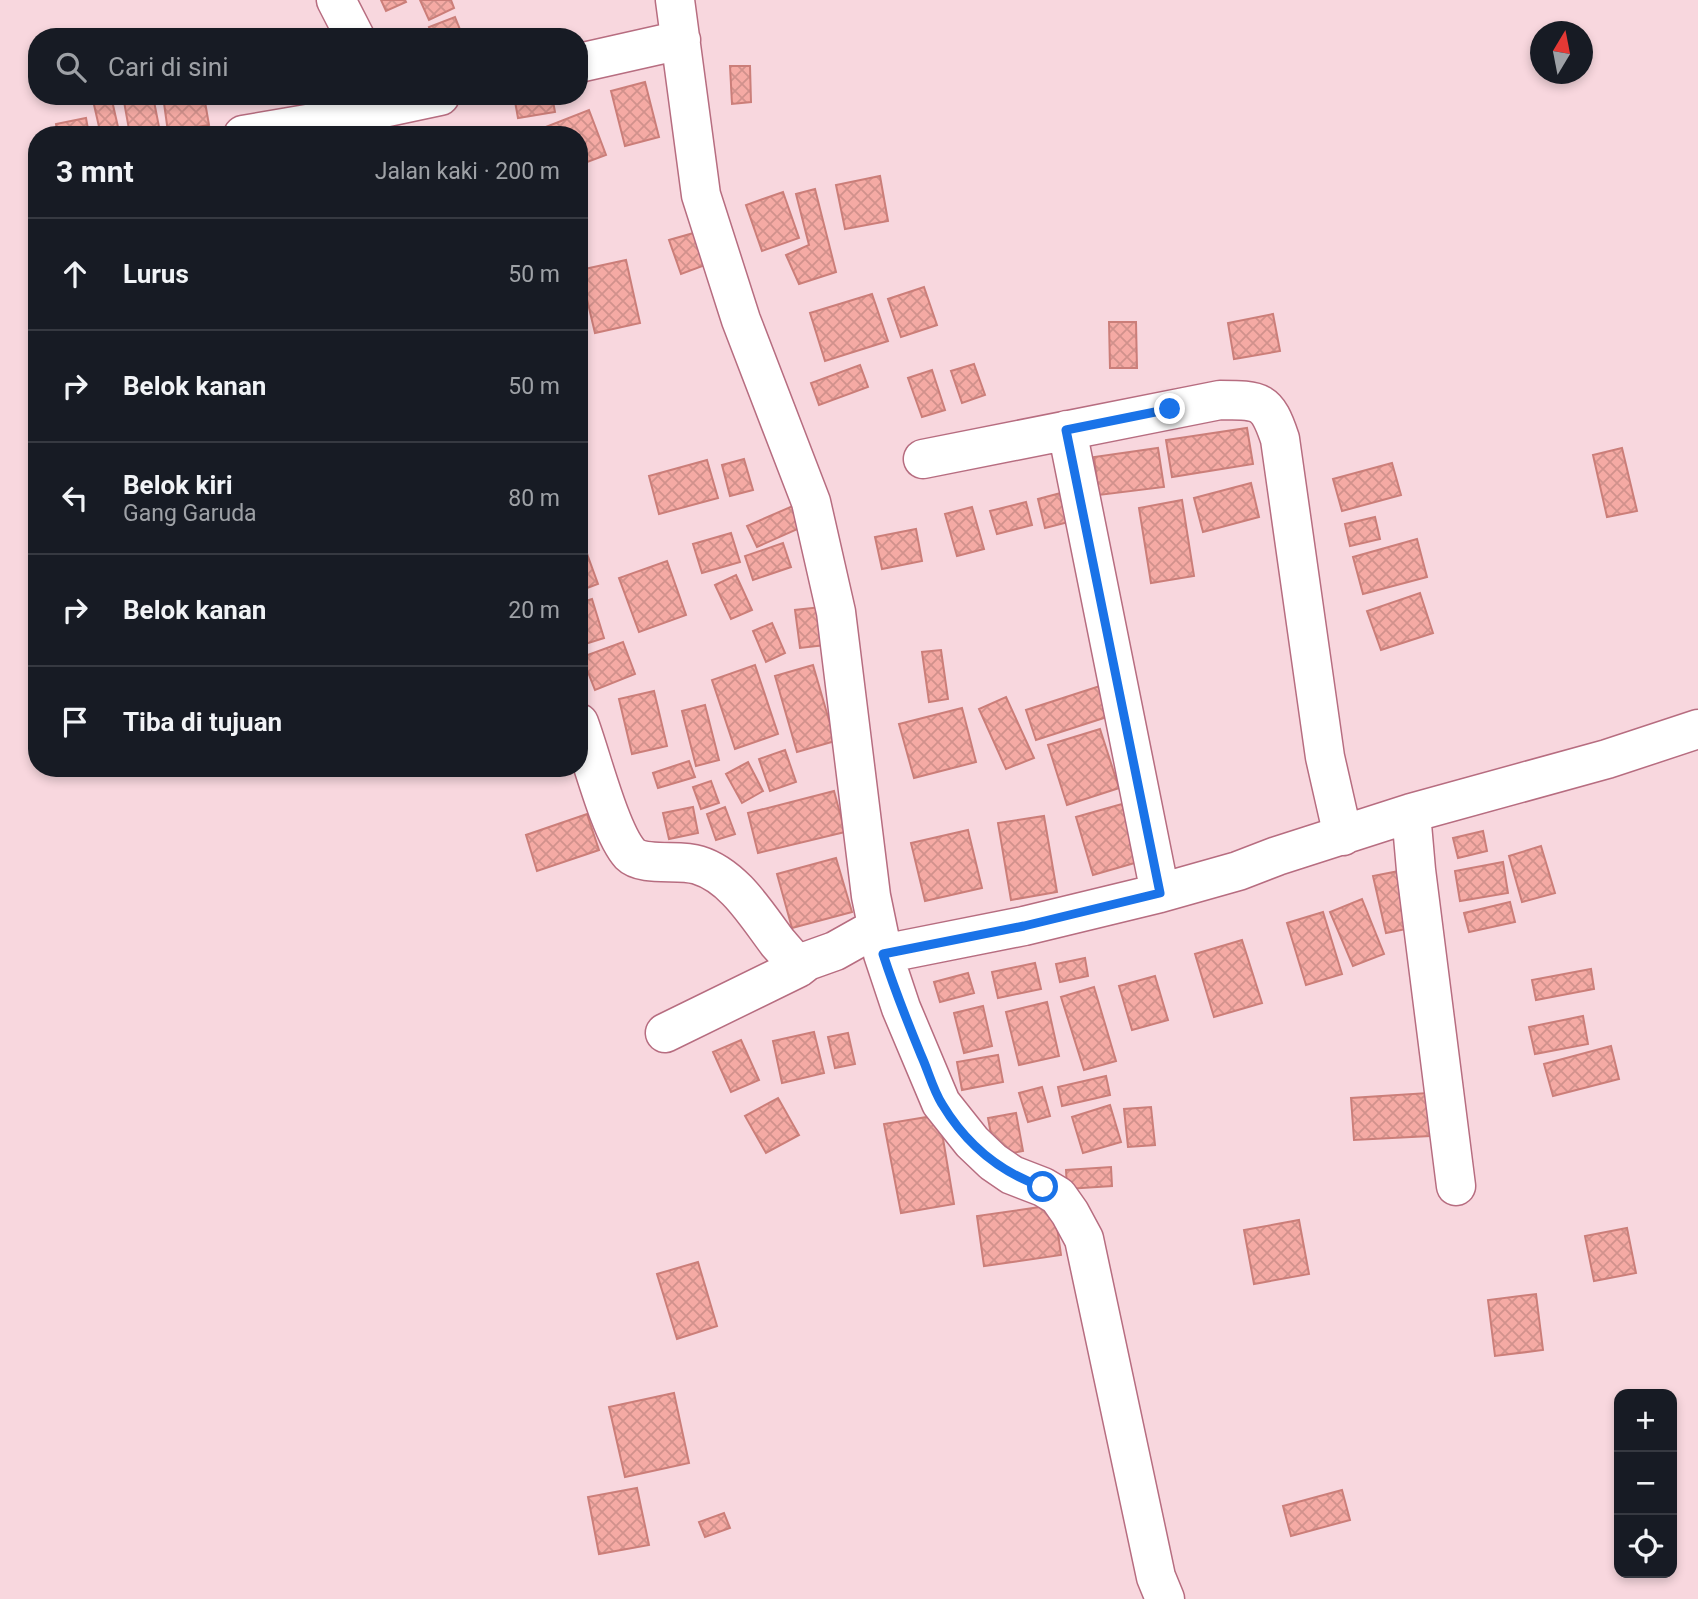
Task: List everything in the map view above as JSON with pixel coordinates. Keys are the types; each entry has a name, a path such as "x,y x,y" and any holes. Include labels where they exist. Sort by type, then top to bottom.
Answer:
{"street":[{"path":"336,0 350,28"},
{"path":"675,0 701,195 741,320 811,502 833,600 879,941 901,1008 941,1103 972,1142 993,1162 1012,1175 1058,1196 1084,1240 1156,1577 1165,1599"},
{"path":"588,61 681,40"},
{"path":"291,126 375,105"},
{"path":"923,459 1220,400 1248,400 1263,405 1272,415 1280,439 1325,757 1343,836"},
{"path":"1066,430 1160,893"},
{"path":"665,1033 798,968 807,961 835,951 879,941 1024,926 1160,893 1238,871 1411,813 1607,760 1698,729"},
{"path":"588,748 623,844 633,857 645,861 684,861 722,877 743,897 798,968"},
{"path":"1411,813 1456,1186"}],"building":[{"path":"381,0 405,0 406,2 386,11"},
{"path":"420,0 451,0 454,8 429,20"},
{"path":"455,17 459,28 429,28"},
{"path":"730,66 750,66 751,102 732,104"},
{"path":"645,82 659,137 625,146 611,91"},
{"path":"94,105 113,105 118,126 99,126"},
{"path":"125,105 155,105 159,126 128,126"},
{"path":"164,105 206,105 209,125 167,126"},
{"path":"516,105 554,105 555,112 518,118"},
{"path":"589,110 606,155 588,162 588,126 548,126"},
{"path":"86,118 87,126 56,126"},
{"path":"880,176 888,221 845,229 836,185"},
{"path":"815,189 836,272 799,284 786,255 809,245 796,194"},
{"path":"783,192 799,238 762,251 746,205"},
{"path":"697,232 708,264 681,274 669,240"},
{"path":"626,260 640,323 595,333 588,304 588,268"},
{"path":"924,287 937,325 901,337 888,299"},
{"path":"872,294 888,341 825,361 810,313"},
{"path":"1273,314 1280,351 1234,359 1228,323"},
{"path":"1109,322 1136,322 1137,368 1110,368"},
{"path":"974,364 985,395 962,403 951,371"},
{"path":"860,365 868,387 819,405 811,383"},
{"path":"932,370 945,410 922,417 908,378"},
{"path":"1247,428 1253,464 1172,477 1166,440"},
{"path":"1158,448 1164,487 1099,495 1094,457"},
{"path":"1622,448 1637,511 1607,517 1593,455"},
{"path":"744,459 753,490 730,496 722,465"},
{"path":"707,460 718,498 659,514 649,476"},
{"path":"1392,463 1401,495 1342,511 1333,479"},
{"path":"1251,483 1259,517 1203,532 1194,498"},
{"path":"1072,490 1080,519 1045,528 1038,499"},
{"path":"1182,500 1194,576 1151,583 1139,508"},
{"path":"802,502 811,523 757,547 747,526"},
{"path":"1026,502 1032,525 997,534 990,511"},
{"path":"972,507 984,549 957,556 945,514"},
{"path":"1375,517 1380,539 1350,546 1345,524"},
{"path":"916,529 922,561 882,569 875,537"},
{"path":"731,533 740,562 702,573 693,544"},
{"path":"1417,539 1427,577 1363,594 1353,557"},
{"path":"783,543 791,567 753,580 745,556"},
{"path":"588,556 598,584 588,588"},
{"path":"667,561 686,615 639,632 619,578"},
{"path":"736,575 752,610 731,619 715,585"},
{"path":"1420,593 1433,633 1381,650 1367,611"},
{"path":"592,599 604,638 588,643 588,600"},
{"path":"821,607 825,645 800,648 795,610"},
{"path":"772,623 785,653 766,662 753,631"},
{"path":"623,642 635,674 595,690 588,672 588,655"},
{"path":"941,650 948,699 929,702 922,652"},
{"path":"755,665 778,734 735,749 712,680"},
{"path":"813,665 835,741 797,752 775,676"},
{"path":"1106,684 1116,714 1036,740 1026,710"},
{"path":"654,691 667,746 632,754 619,699"},
{"path":"1006,697 1034,758 1006,769 979,709"},
{"path":"705,705 719,760 696,766 682,711"},
{"path":"962,708 976,762 914,778 899,724"},
{"path":"1100,729 1119,788 1067,805 1048,745"},
{"path":"785,750 796,782 770,791 759,759"},
{"path":"689,761 695,777 658,788 653,773"},
{"path":"748,762 763,791 742,803 726,774"},
{"path":"711,781 719,803 701,809 693,787"},
{"path":"834,791 845,832 758,853 748,813"},
{"path":"1122,804 1138,862 1093,875 1076,817"},
{"path":"693,807 698,833 669,839 663,813"},
{"path":"725,807 735,834 716,840 707,814"},
{"path":"587,814 599,850 537,871 526,835"},
{"path":"1044,816 1057,892 1011,900 998,823"},
{"path":"968,830 982,888 925,901 911,843"},
{"path":"1483,831 1487,851 1458,858 1453,838"},
{"path":"1541,846 1555,893 1522,902 1509,856"},
{"path":"836,858 852,912 792,928 777,874"},
{"path":"1503,862 1508,893 1460,901 1455,871"},
{"path":"1399,871 1411,928 1386,933 1373,876"},
{"path":"1362,899 1384,954 1353,966 1330,912"},
{"path":"1510,902 1515,922 1469,932 1464,913"},
{"path":"1323,912 1342,974 1306,985 1287,923"},
{"path":"1242,940 1262,1003 1214,1017 1195,954"},
{"path":"1085,958 1088,976 1060,982 1056,964"},
{"path":"1035,963 1041,989 998,998 992,972"},
{"path":"1591,969 1594,989 1536,1000 1532,980"},
{"path":"968,973 974,993 940,1002 934,982"},
{"path":"1155,976 1168,1020 1132,1030 1119,986"},
{"path":"1094,987 1116,1061 1084,1070 1061,997"},
{"path":"1047,1002 1059,1056 1019,1065 1006,1012"},
{"path":"983,1006 992,1046 964,1053 954,1013"},
{"path":"1583,1016 1588,1044 1535,1054 1529,1027"},
{"path":"814,1032 824,1073 782,1083 773,1041"},
{"path":"848,1033 855,1064 835,1068 828,1037"},
{"path":"741,1040 759,1080 731,1092 713,1052"},
{"path":"1611,1046 1619,1079 1553,1096 1544,1064"},
{"path":"998,1055 1003,1082 962,1090 957,1062"},
{"path":"1106,1076 1110,1095 1062,1106 1058,1087"},
{"path":"1042,1087 1050,1116 1028,1122 1019,1093"},
{"path":"1428,1093 1430,1136 1354,1140 1351,1098"},
{"path":"778,1098 799,1135 766,1153 745,1116"},
{"path":"1110,1105 1121,1142 1083,1153 1072,1117"},
{"path":"1151,1107 1155,1145 1128,1147 1124,1109"},
{"path":"1016,1113 1023,1151 995,1156 988,1118"},
{"path":"939,1115 954,1204 901,1213 884,1124"},
{"path":"1111,1167 1112,1186 1067,1189 1066,1170"},
{"path":"1054,1205 1061,1255 984,1266 977,1216"},
{"path":"1299,1220 1309,1274 1254,1284 1244,1230"},
{"path":"1627,1228 1636,1273 1594,1281 1585,1236"},
{"path":"698,1262 717,1326 677,1339 657,1274"},
{"path":"1536,1294 1543,1350 1495,1356 1488,1300"},
{"path":"674,1393 689,1463 625,1477 609,1407"},
{"path":"637,1488 649,1545 599,1554 588,1497"},
{"path":"1342,1490 1350,1520 1291,1536 1283,1506"},
{"path":"724,1513 730,1528 705,1537 699,1522"}],"route":[{"path":"1043,1187 1012,1175 993,1162 972,1142 941,1103 901,1008 883,954 1024,926 1160,893 1066,430 1170,409"}]}
